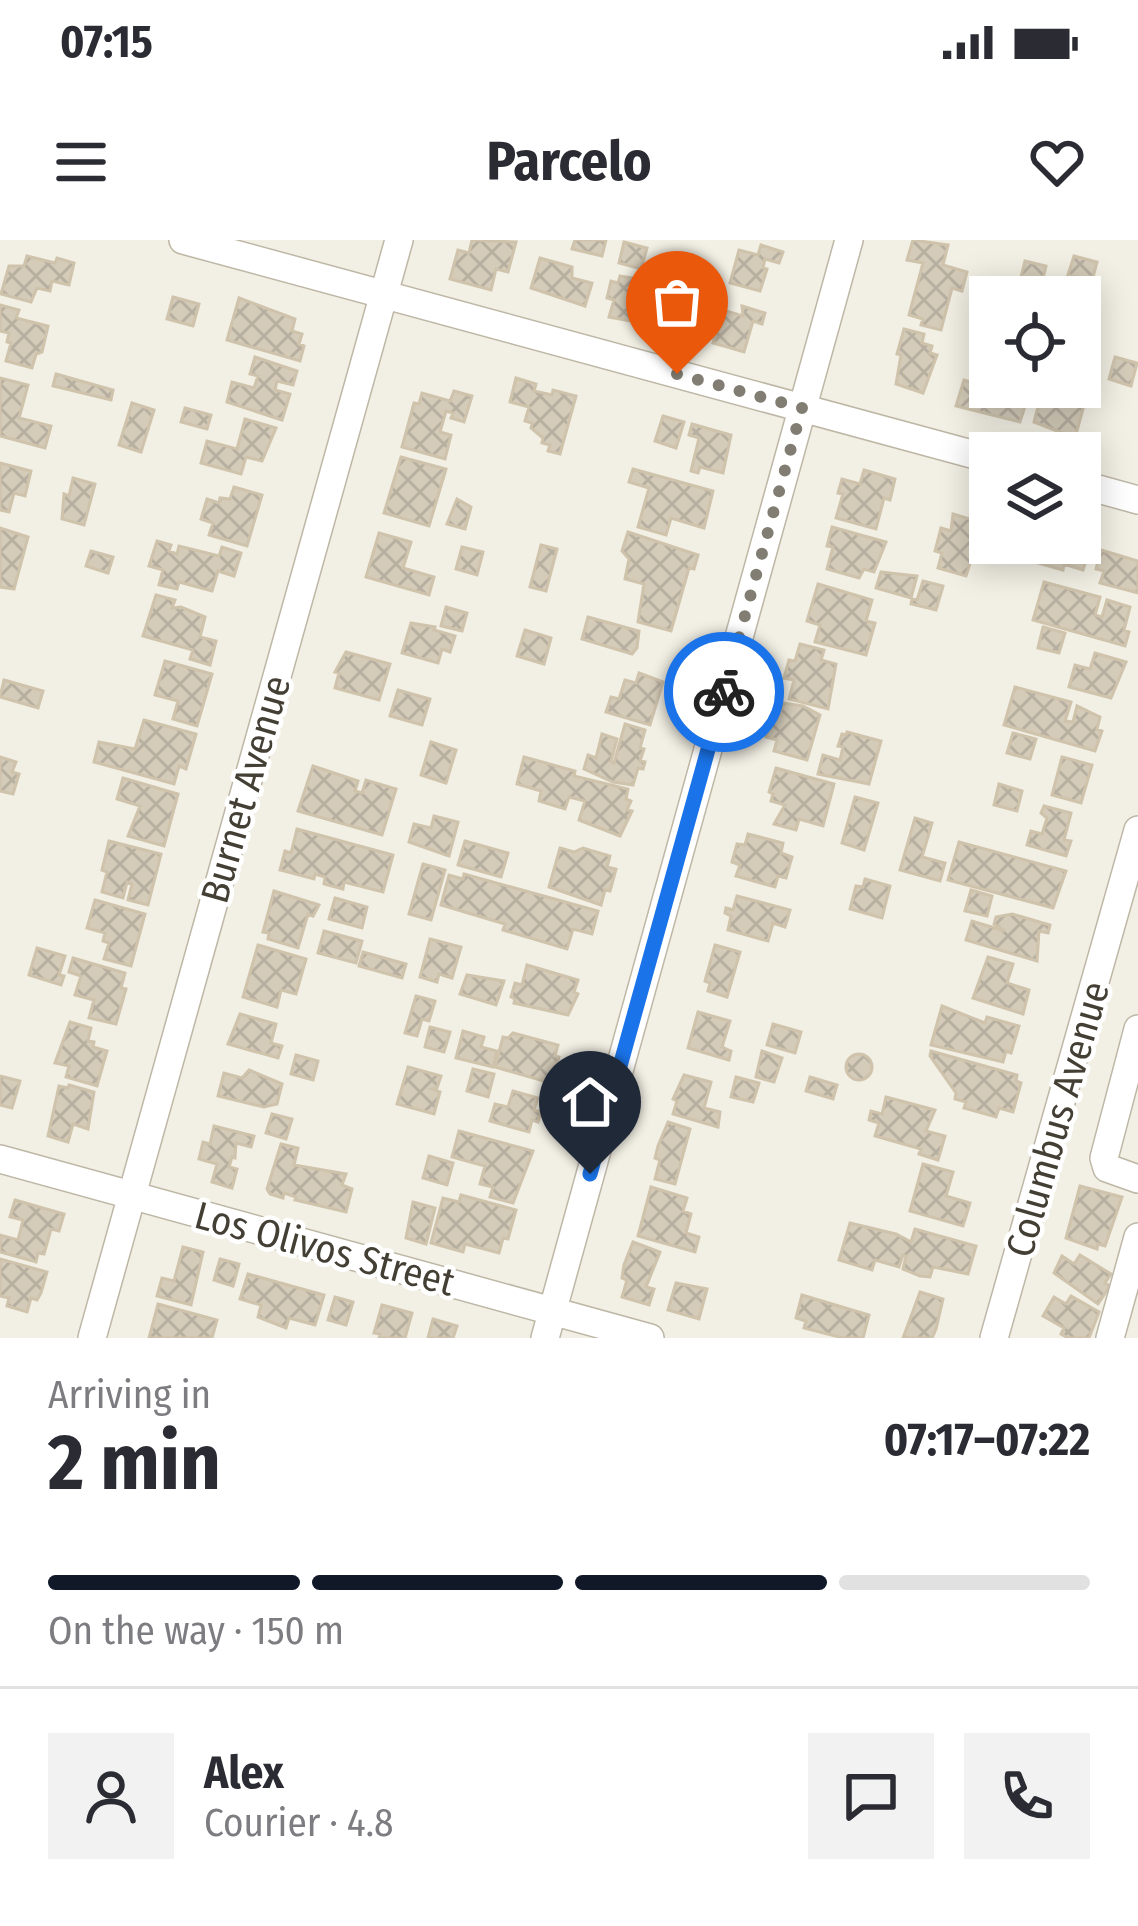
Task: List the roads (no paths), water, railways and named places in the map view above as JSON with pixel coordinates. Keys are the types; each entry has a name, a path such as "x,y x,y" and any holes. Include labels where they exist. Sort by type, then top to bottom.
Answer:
{"street":[{"path":"183,240 969,453"},
{"name":"Burnet Avenue","path":"92,1338 399,240"},
{"path":"544,1338 849,240"},
{"path":"1101,490 1138,500"},
{"name":"Columbus Avenue","path":"994,1338 1138,830"},
{"path":"1138,1029 1104,1158 1107,1168 1138,1178"},
{"name":"Los Olivos Street","path":"0,1159 650,1338"},
{"path":"1111,1338 1138,1237"}]}
